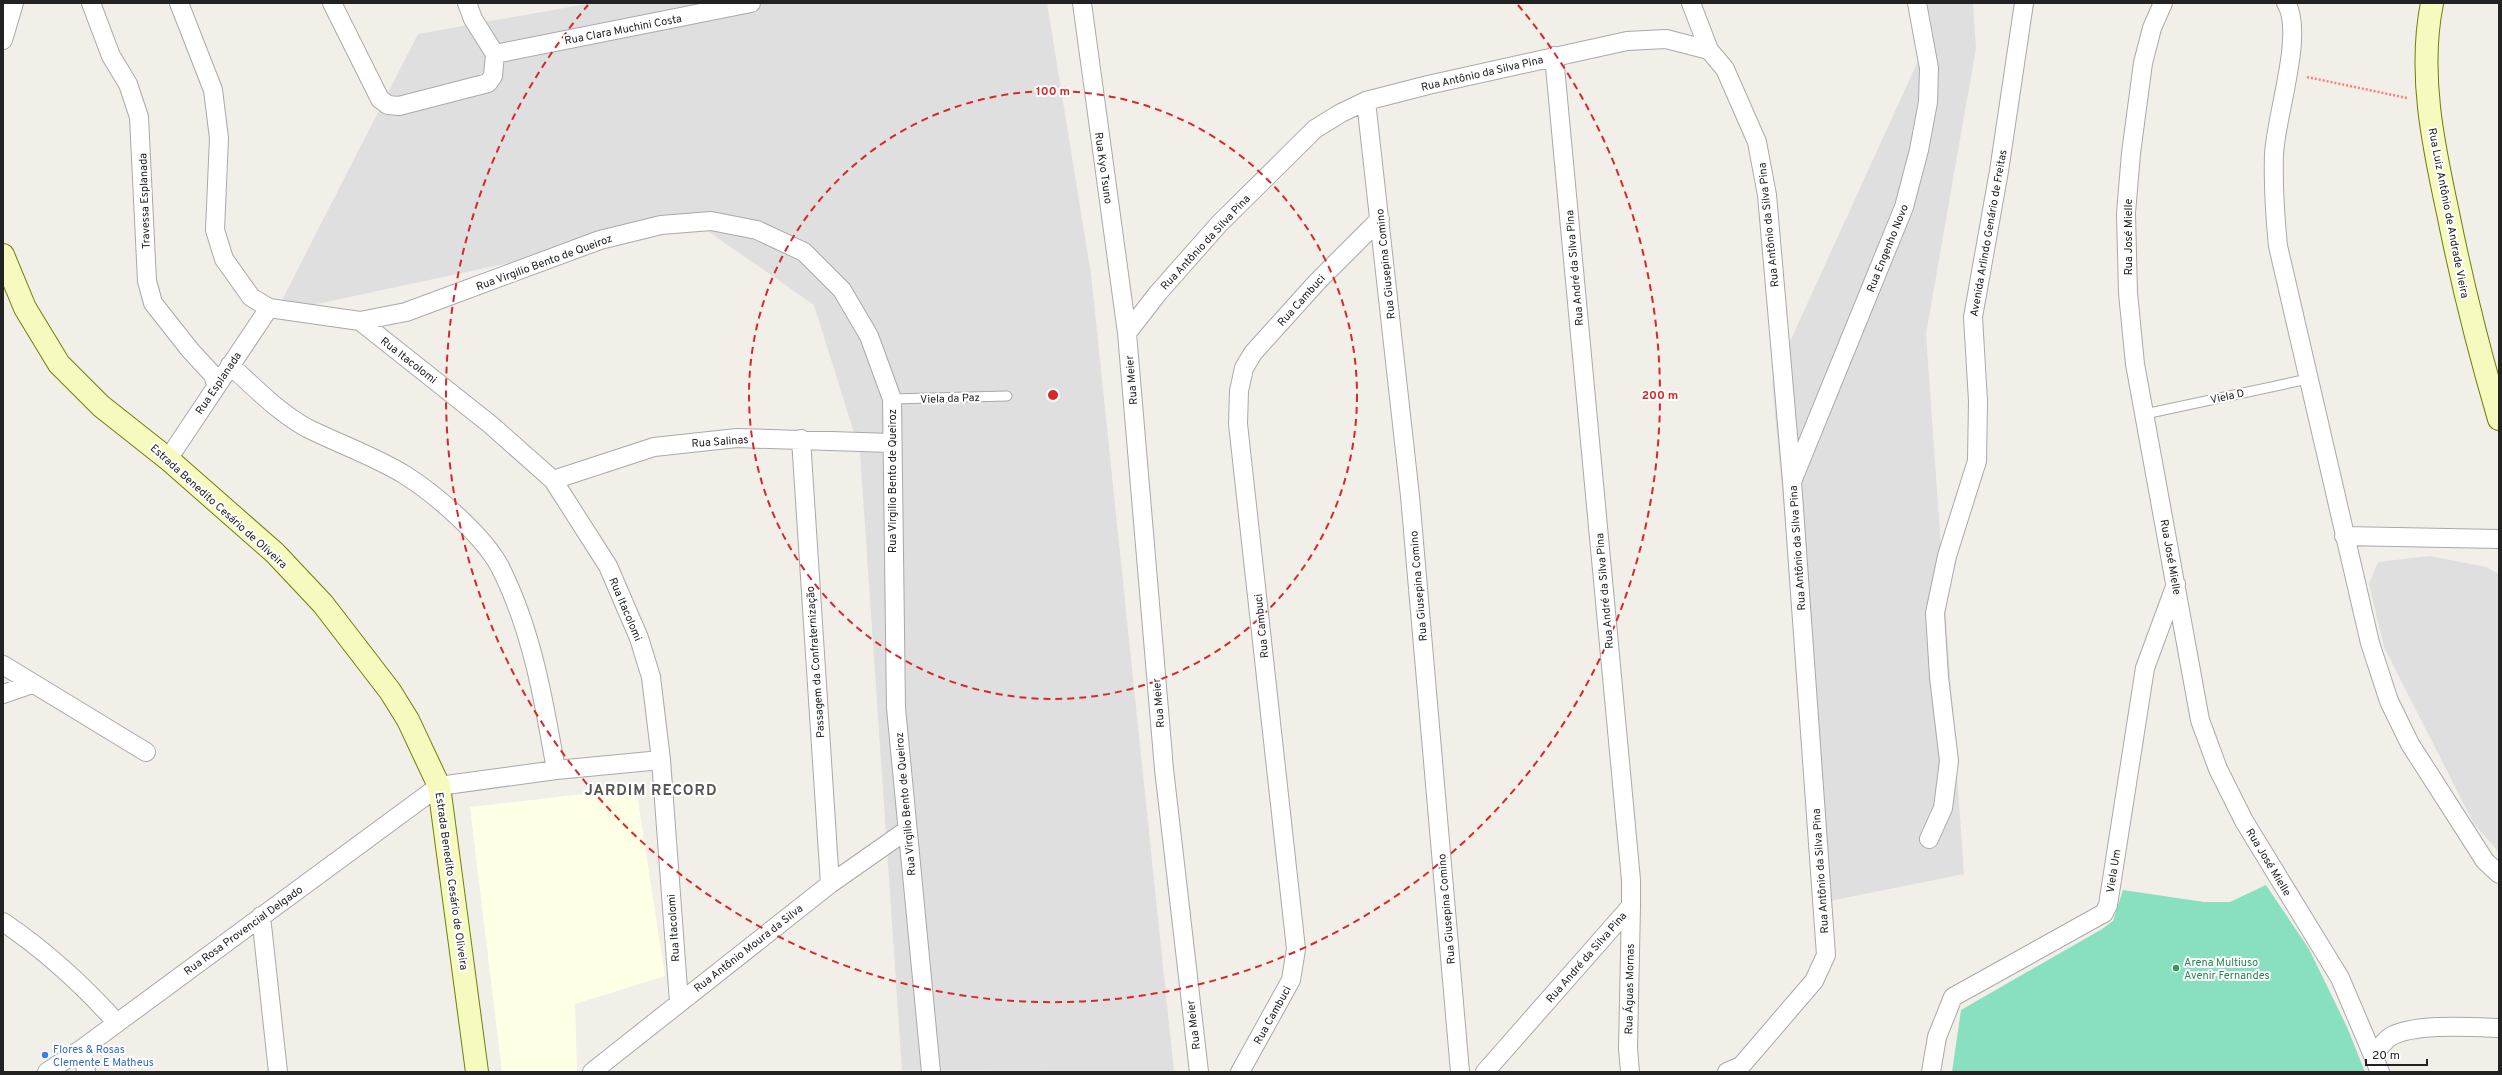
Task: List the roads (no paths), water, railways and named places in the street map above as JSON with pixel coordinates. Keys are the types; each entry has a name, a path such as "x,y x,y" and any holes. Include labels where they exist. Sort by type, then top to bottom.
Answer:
{"main road":[{"name":"Rua Luiz Antônio de Andrade Vieira","path":"2432,3 2428,25 2427,102 2465,296 2499,420"},
{"name":"Estrada Benedito Cesário de Oliveira","path":"3,255 25,308 59,364 101,406 168,459 275,553 323,604 390,691 408,720 439,786 477,1072"}],"street":[{"path":"3,40 14,3"},
{"name":"Travessa Esplanada","path":"91,3 111,56 128,84 138,117 147,281 153,303 190,350 213,375 216,385"},
{"name":"Rua Virgilio Bento de Queiroz","path":"179,3 213,90 219,138 215,230 224,259 251,297 269,308 360,321 406,312 600,240 661,225 711,221 733,224 757,230 804,252 842,290 869,336 892,399 896,708 931,1072"},
{"path":"332,3 352,39 373,87 380,99 388,105 399,106 488,82 493,76 495,54 473,19 467,3"},
{"name":"Rua Clara Muchini Costa","path":"495,54 751,3"},
{"name":"Rua Kyo Tsuno","path":"1082,3 1127,333"},
{"path":"1690,3 1709,50"},
{"name":"Rua Engenho Novo","path":"1792,481 1904,207 1920,150 1928,102 1929,68 1917,3"},
{"name":"Avenida Arlindo Genário de Freitas","path":"1929,839 1943,808 1949,761 1939,677 1935,613 1947,556 1977,461 1978,400 1973,317 1999,171 2024,3"},
{"name":"Rua José Mielle","path":"2163,3 2152,28 2143,63 2126,213 2128,300 2135,364 2200,720 2218,769 2244,821 2340,978 2380,1072"},
{"path":"2286,3 2293,36 2275,139 2274,212 2278,246 2370,643 2388,701 2410,744 2485,861 2499,874"},
{"name":"Rua Antônio da Silva Pina","path":"1127,333 1158,293 1214,230 1315,129 1366,101 1554,56 1627,41 1666,39 1709,50 1726,68 1757,142 1767,195 1792,481 1826,955 1814,981 1741,1066 1727,1072"},
{"name":"Rua André da Silva Pina","path":"1485,1072 1631,906 1631,880 1554,56"},
{"name":"Rua Giusepina Comino","path":"1366,101 1410,496 1460,1072"},
{"name":"Rua Cambuci","path":"1240,1072 1291,980 1296,950 1238,424 1239,391 1244,368 1253,353 1317,282 1380,219"},
{"name":"Rua Esplanada","path":"168,459 216,385 269,308"},
{"name":"Rua Itacolomi","path":"360,321 491,425 554,480 608,566 639,638 651,677 661,760 679,1002"},
{"name":"Rua Meier","path":"1127,333 1164,769 1199,1072"},
{"path":"230,365 274,405 306,427 404,474 433,494 469,528 499,566 523,621 542,690 556,770"},
{"name":"Rua Salinas","path":"554,480 654,447 737,438 892,443"},
{"name":"Passagem da Confraternização","path":"801,439 830,884"},
{"path":"2344,536 2499,539"},
{"name":"Viela Um","path":"1931,1072 1937,1037 1953,997 2104,913 2108,905 2146,668 2176,583"},
{"path":"3,665 146,752"},
{"path":"3,694 32,684"},
{"path":"439,786 556,770 661,760"},
{"name":"Rua Rosa Provencial Delgado","path":"47,1072 83,1048 439,786"},
{"name":"Rua Antônio Moura da Silva","path":"592,1072 830,884 907,830"},
{"name":"Rua Águas Mornas","path":"1630,1072 1628,1048 1631,906"},
{"path":"261,916 278,1072"},
{"path":"3,922 34,943 74,977 117,1023"},
{"path":"2373,1055 2390,1037 2412,1031 2444,1026 2499,1028"},
{"path":"83,1048 86,1072"}],"lane":[{"name":"Viela D","path":"2145,414 2308,379"},
{"name":"Viela da Paz","path":"892,399 1007,396"}],"place":[{"name":"Arena Multiuso Avenir Fernandes","path":"2176,968"},
{"name":"Flores & Rosas Clemente E Matheus","path":"45,1055"}],"district":[{"name":"JARDIM RECORD","path":"651,790"}]}
